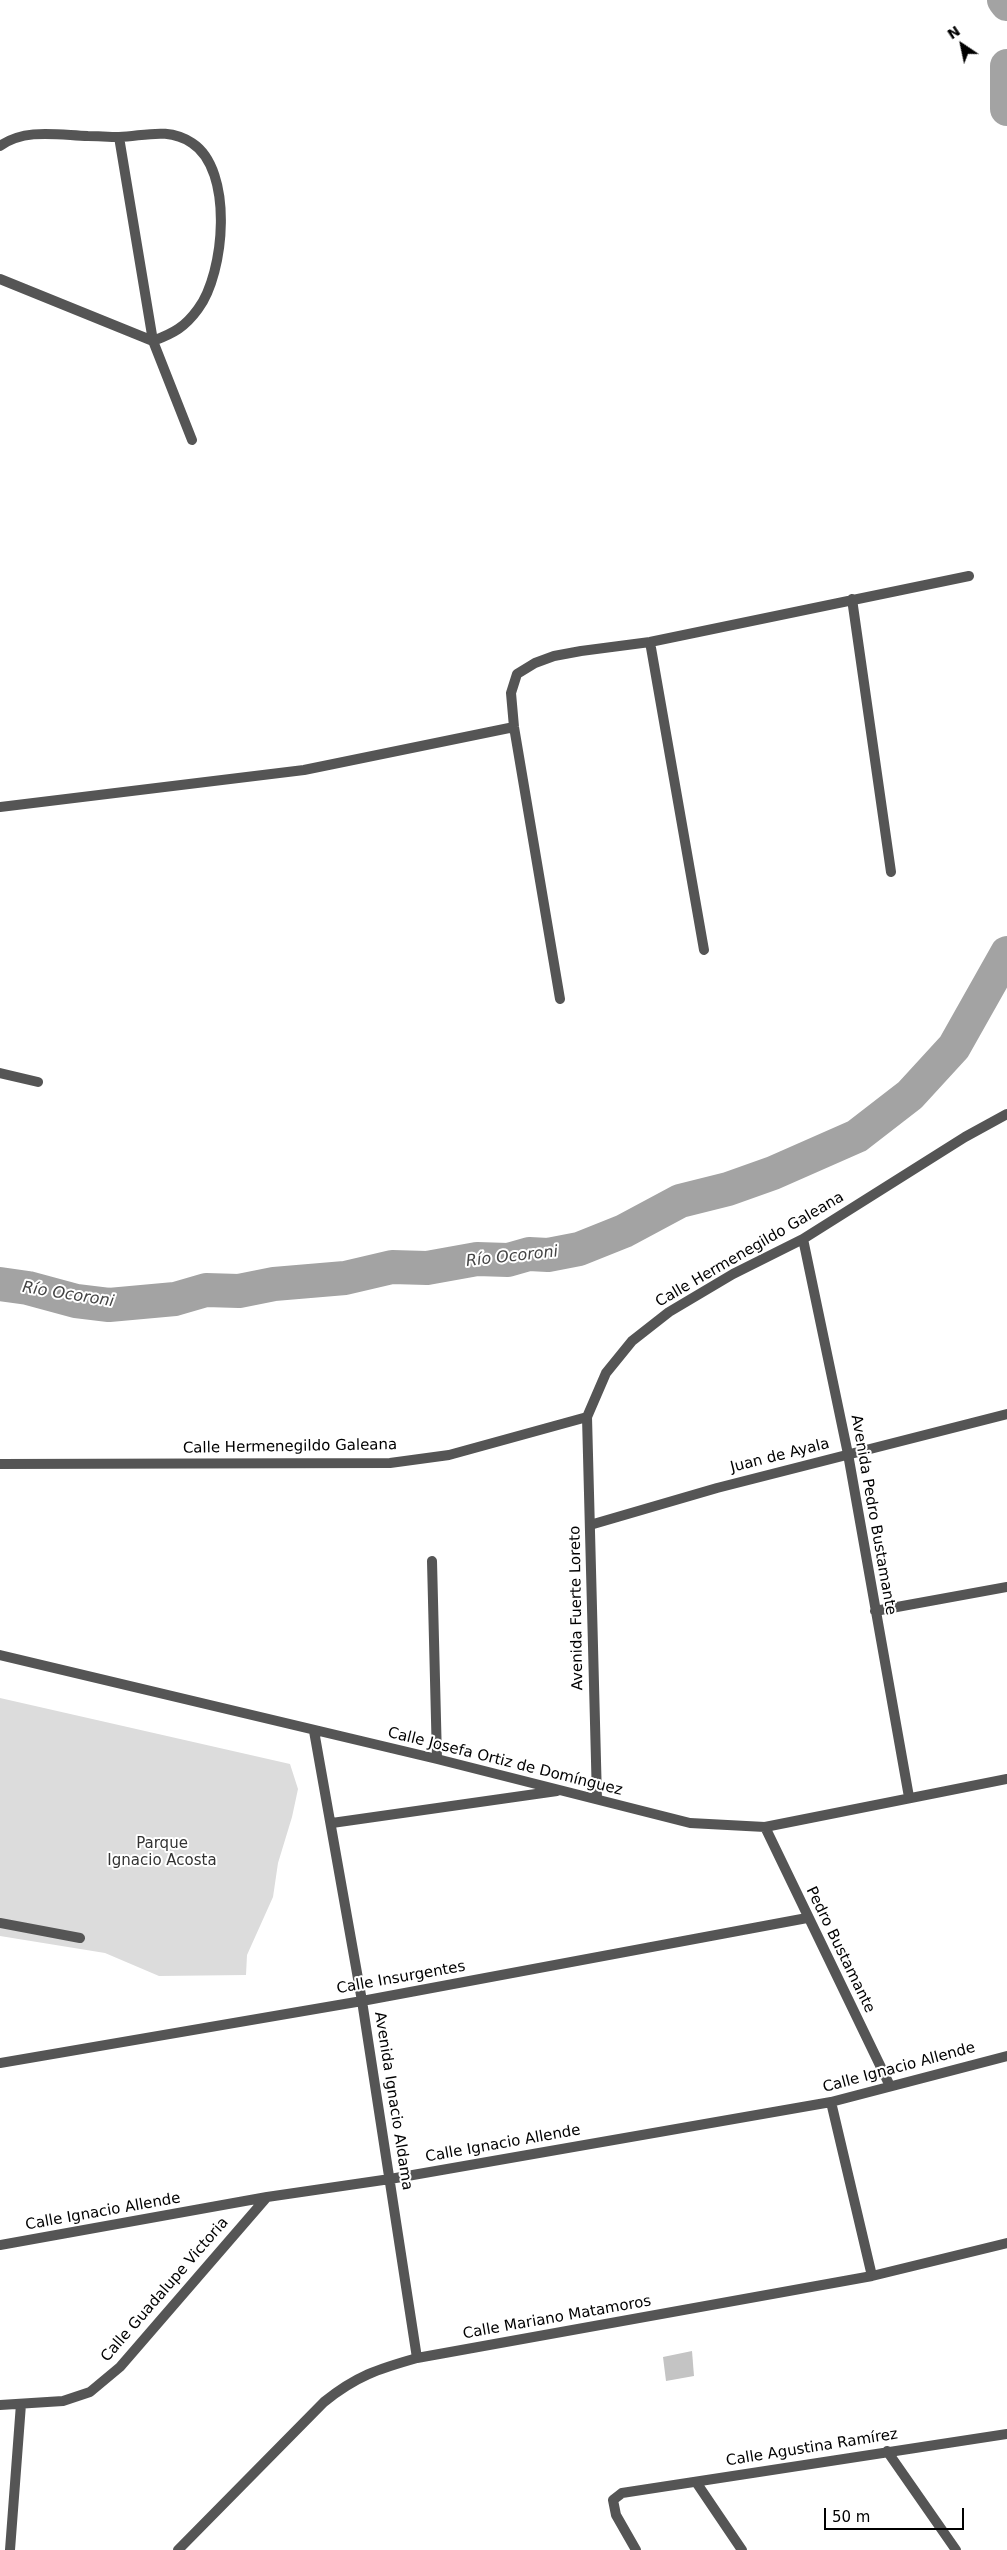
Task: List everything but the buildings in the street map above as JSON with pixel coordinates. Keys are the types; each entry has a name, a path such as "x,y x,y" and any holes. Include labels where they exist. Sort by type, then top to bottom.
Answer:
{"street":[{"path":"0,146 12,138 28,134 119,137 162,132 176,135 203,150 214,171 219,193 221,240 211,284 199,308 178,331 153,341 76,312 20,285 0,279"},
{"path":"119,137 153,341 192,440"},
{"path":"560,999 514,727 510,693 518,674 534,663 554,656 650,642 970,576"},
{"path":"852,599 891,872"},
{"path":"650,642 704,950"},
{"path":"0,807 304,770 514,727"},
{"path":"0,1073 38,1082"},
{"name":"Calle Hermenegildo Galeana","path":"0,1464 390,1463 450,1455 588,1417 606,1373 632,1341 669,1312 733,1274 803,1239 964,1137 1007,1114"},
{"name":"Avenida Pedro Bustamante","path":"803,1239 848,1454 909,1796"},
{"name":"Juan de Ayala","path":"590,1525 717,1488 1007,1414"},
{"name":"Avenida Fuerte Loreto","path":"588,1417 597,1799"},
{"path":"432,1561 437,1760"},
{"path":"875,1611 1007,1587"},
{"name":"Calle Josefa Ortiz de Domínguez","path":"0,1655 562,1790 690,1823 765,1827 909,1796 1007,1779"},
{"name":"Avenida Ignacio Aldama","path":"314,1731 332,1823 362,2001 417,2358"},
{"path":"332,1823 562,1790"},
{"name":"Pedro Bustamante","path":"765,1827 807,1918 890,2086"},
{"name":"Calle Insurgentes","path":"0,2063 362,2001 807,1918"},
{"path":"0,1923 80,1938"},
{"name":"Calle Ignacio Allende","path":"0,2245 267,2197 390,2179 831,2102 1007,2056"},
{"path":"831,2102 872,2276"},
{"name":"Calle Guadalupe Victoria","path":"0,2405 63,2401 90,2392 120,2367 267,2197"},
{"name":"Calle Mariano Matamoros","path":"178,2550 324,2402 347,2383 376,2370 417,2358 872,2276 1007,2243"},
{"path":"10,2550 21,2404"},
{"name":"Calle Agustina Ramírez","path":"636,2550 616,2515 613,2500 622,2493 1007,2434"},
{"path":"887,2451 956,2550"},
{"path":"696,2482 742,2550"}],"green space":[{"name":"Parque Ignacio Acosta","path":"0,1698 290,1764 298,1789 292,1817 278,1863 273,1897 247,1955 246,1975 159,1976 105,1953 0,1936"}],"waterway":[{"name":"Río Ocoroni","path":"1004,0 1007,4"},
{"name":"Río Ocoroni","path":"1007,66 1007,109"},
{"name":"Río Ocoroni","path":"0,1284 28,1288 76,1301 109,1305 175,1299 206,1290 239,1291 274,1284 345,1278 392,1267 427,1268 477,1259 508,1260 529,1254 548,1255 579,1249 624,1231 680,1201 728,1189 773,1173 857,1136 910,1095 954,1047 1007,953"}]}
